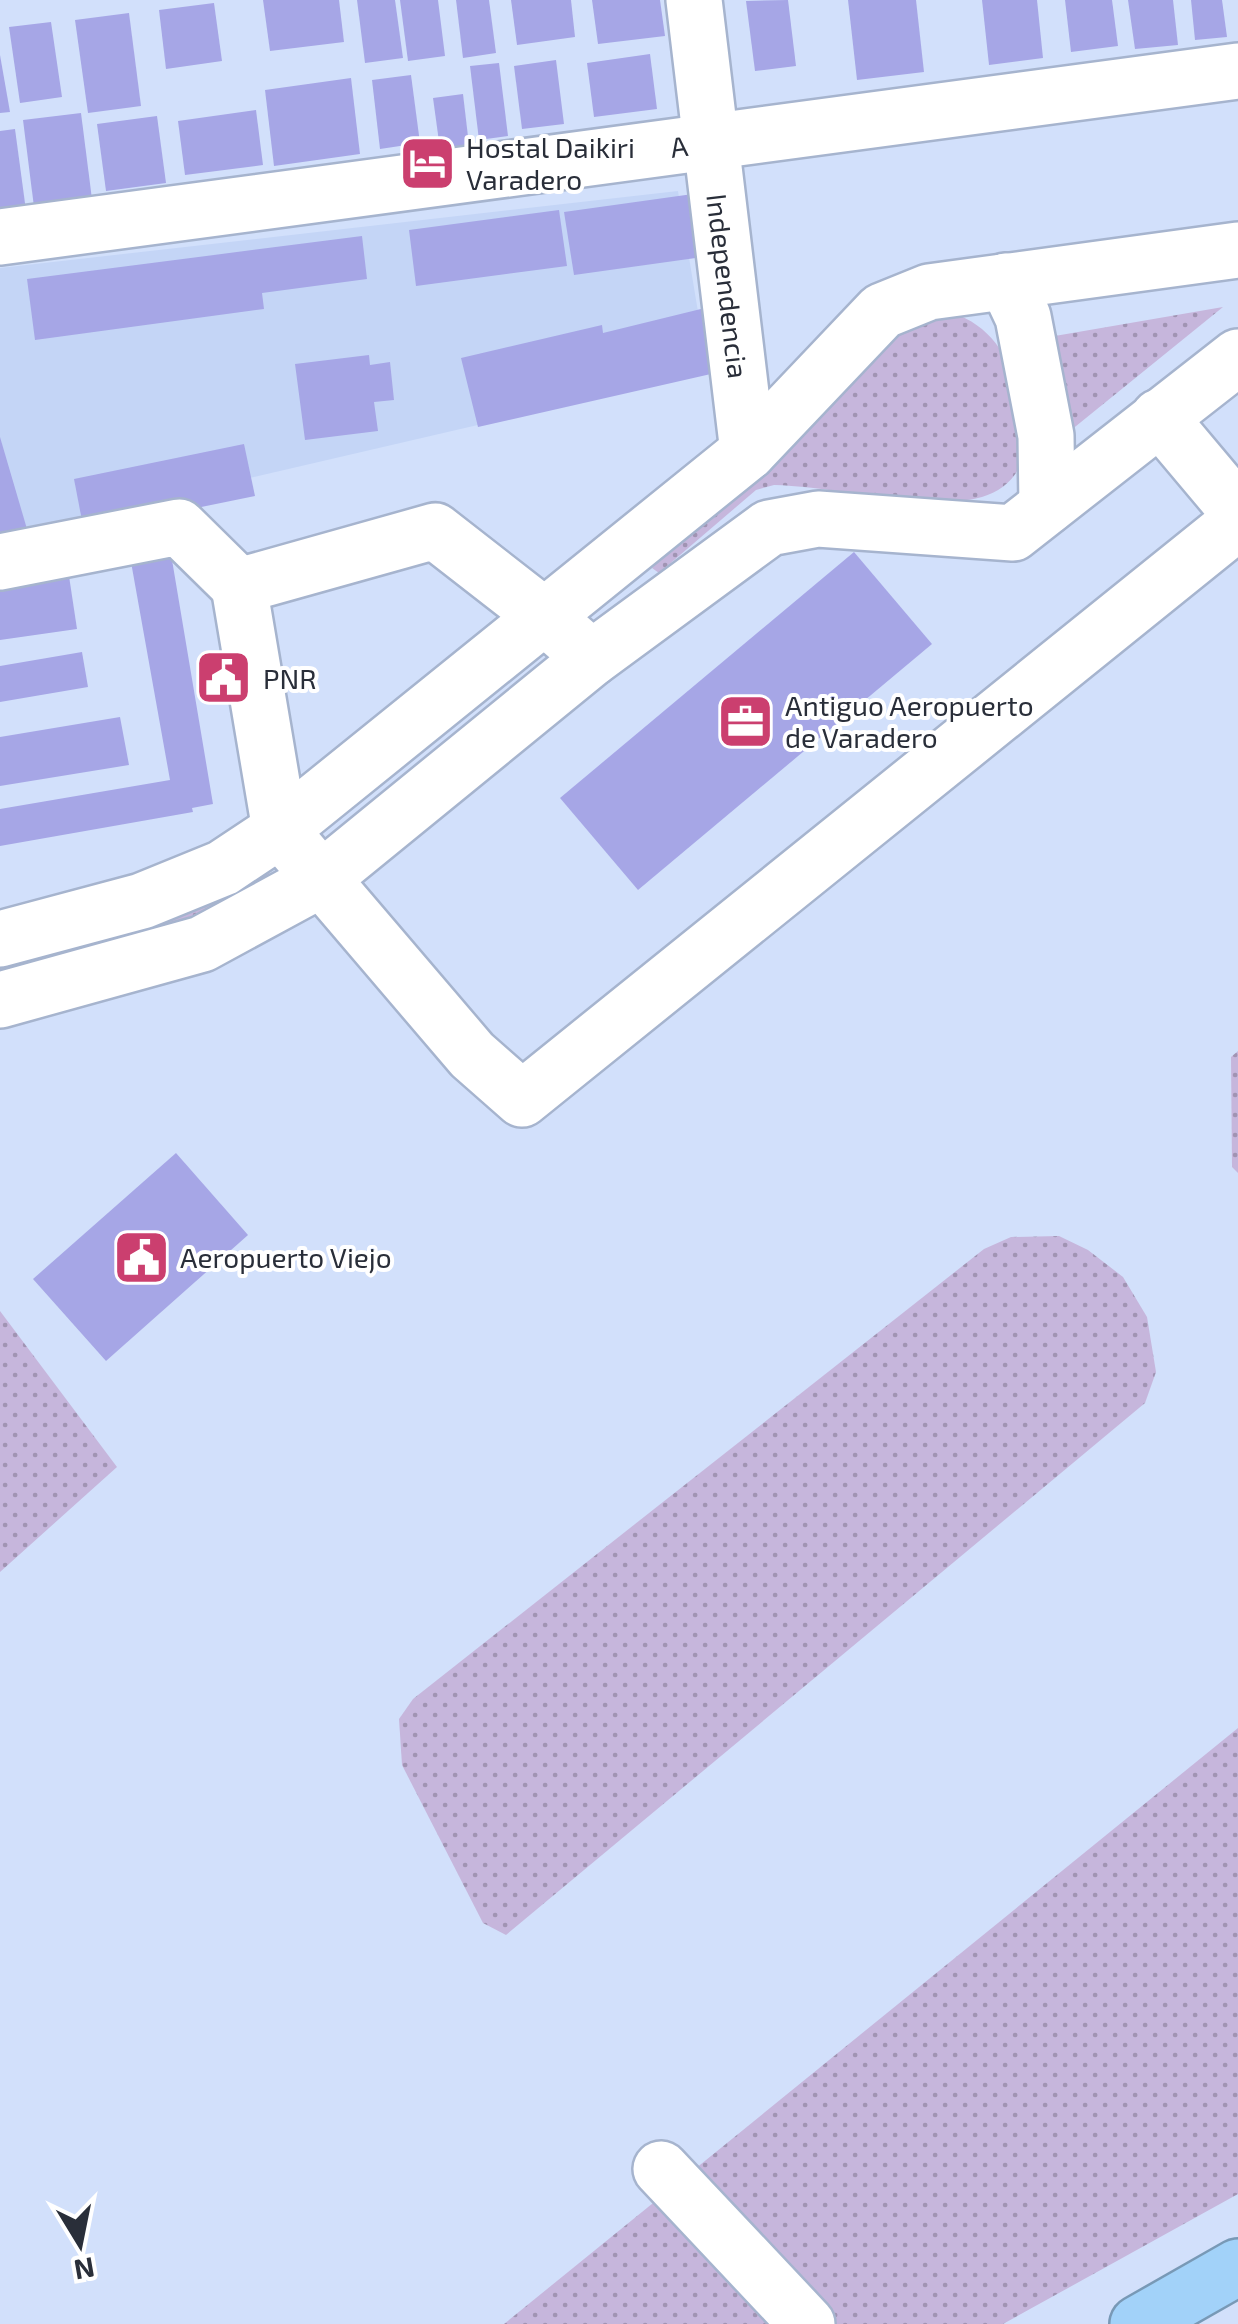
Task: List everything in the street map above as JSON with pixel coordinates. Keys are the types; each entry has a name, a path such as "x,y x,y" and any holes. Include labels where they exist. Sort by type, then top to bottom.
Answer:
{"highway":[{"path":"1138,2324 1238,2267"}],"street":[{"name":"Independencia","path":"694,0 748,452"},
{"name":"A","path":"0,236 1238,71"},
{"path":"0,940 142,901 223,868 280,830 748,452 882,311 930,292 1238,250"},
{"path":"1006,281 1023,317 1046,436 1047,506"},
{"path":"0,1000 202,944 320,880 592,658 769,528 818,519 1014,533 1238,356"},
{"path":"1160,418 1238,511"},
{"path":"0,562 179,527 239,586 280,830 472,1056 522,1099 1238,522"},
{"path":"239,586 435,531 592,658"},
{"path":"661,2169 807,2324"}],"shaded area":[{"path":"678,191 707,366 645,386 0,536 0,268"},
{"path":"1223,307 1065,435 1049,337"},
{"path":"947,311 982,329 999,348 1011,372 1024,447 1018,470 1009,482 982,497 962,501 910,500 774,485 756,490 659,573 652,568 894,324"},
{"path":"269,873 274,879 169,926 0,978 0,970 161,920"},
{"path":"1238,1051 1238,1173 1232,1167 1231,1057"},
{"path":"1059,1236 1088,1250 1123,1277 1147,1317 1156,1372 1145,1403 506,1935 483,1923 402,1765 399,1719 413,1699 984,1249 1011,1237"},
{"path":"0,1311 117,1467 0,1572"},
{"path":"1238,1728 1238,2194 1003,2324 504,2324"}],"building":[{"path":"263,0 339,0 344,42 270,51"},
{"path":"357,0 395,0 403,58 365,63"},
{"path":"400,0 438,0 445,56 408,61"},
{"path":"456,0 489,0 496,53 463,58"},
{"path":"511,0 571,0 575,37 517,45"},
{"path":"592,0 660,0 665,36 598,44"},
{"path":"788,0 796,66 755,71 746,1"},
{"path":"848,0 916,0 924,72 857,80"},
{"path":"982,0 1037,0 1043,58 989,65"},
{"path":"1065,0 1112,0 1118,46 1071,52"},
{"path":"1128,0 1173,0 1178,45 1135,49"},
{"path":"1191,0 1222,0 1227,37 1195,40"},
{"path":"214,3 222,61 166,69 159,10"},
{"path":"129,13 141,106 88,113 75,20"},
{"path":"51,22 62,97 20,103 9,27"},
{"path":"650,54 657,109 594,117 587,63"},
{"path":"0,55 10,112 0,113"},
{"path":"556,60 564,124 522,129 514,66"},
{"path":"499,63 508,136 479,140 470,66"},
{"path":"411,75 420,143 380,149 372,80"},
{"path":"351,78 360,154 274,166 265,90"},
{"path":"463,94 469,145 440,149 433,98"},
{"path":"256,110 263,165 185,175 178,121"},
{"path":"81,113 93,207 35,215 23,120"},
{"path":"157,116 166,183 106,191 97,124"},
{"path":"15,129 27,218 0,222 0,131"},
{"path":"700,193 710,256 574,275 564,212"},
{"path":"559,210 567,266 416,286 409,230"},
{"path":"362,236 367,279 262,293 264,309 35,340 27,279"},
{"path":"709,307 724,371 478,427 461,358 602,325 603,333"},
{"path":"369,355 370,365 390,362 394,400 374,402 378,431 305,440 295,364"},
{"path":"0,437 27,529 0,536"},
{"path":"244,444 255,496 84,531 74,479"},
{"path":"170,548 213,804 192,808 193,812 0,846 0,809 170,780 131,562"},
{"name":"Antiguo Aeropuerto de Varadero","path":"854,552 932,644 638,890 560,798"},
{"path":"69,576 77,629 0,640 0,586"},
{"path":"82,652 88,687 0,702 0,666"},
{"path":"120,717 129,765 0,786 0,737"},
{"name":"Aeropuerto Viejo","path":"176,1153 248,1235 106,1361 33,1279"}],"place":[{"name":"Hostal Daikiri Varadero","path":"427,163"},
{"name":"PNR","path":"224,678"},
{"name":"Antiguo Aeropuerto de Varadero","path":"746,721"},
{"name":"Aeropuerto Viejo","path":"141,1257"}]}
